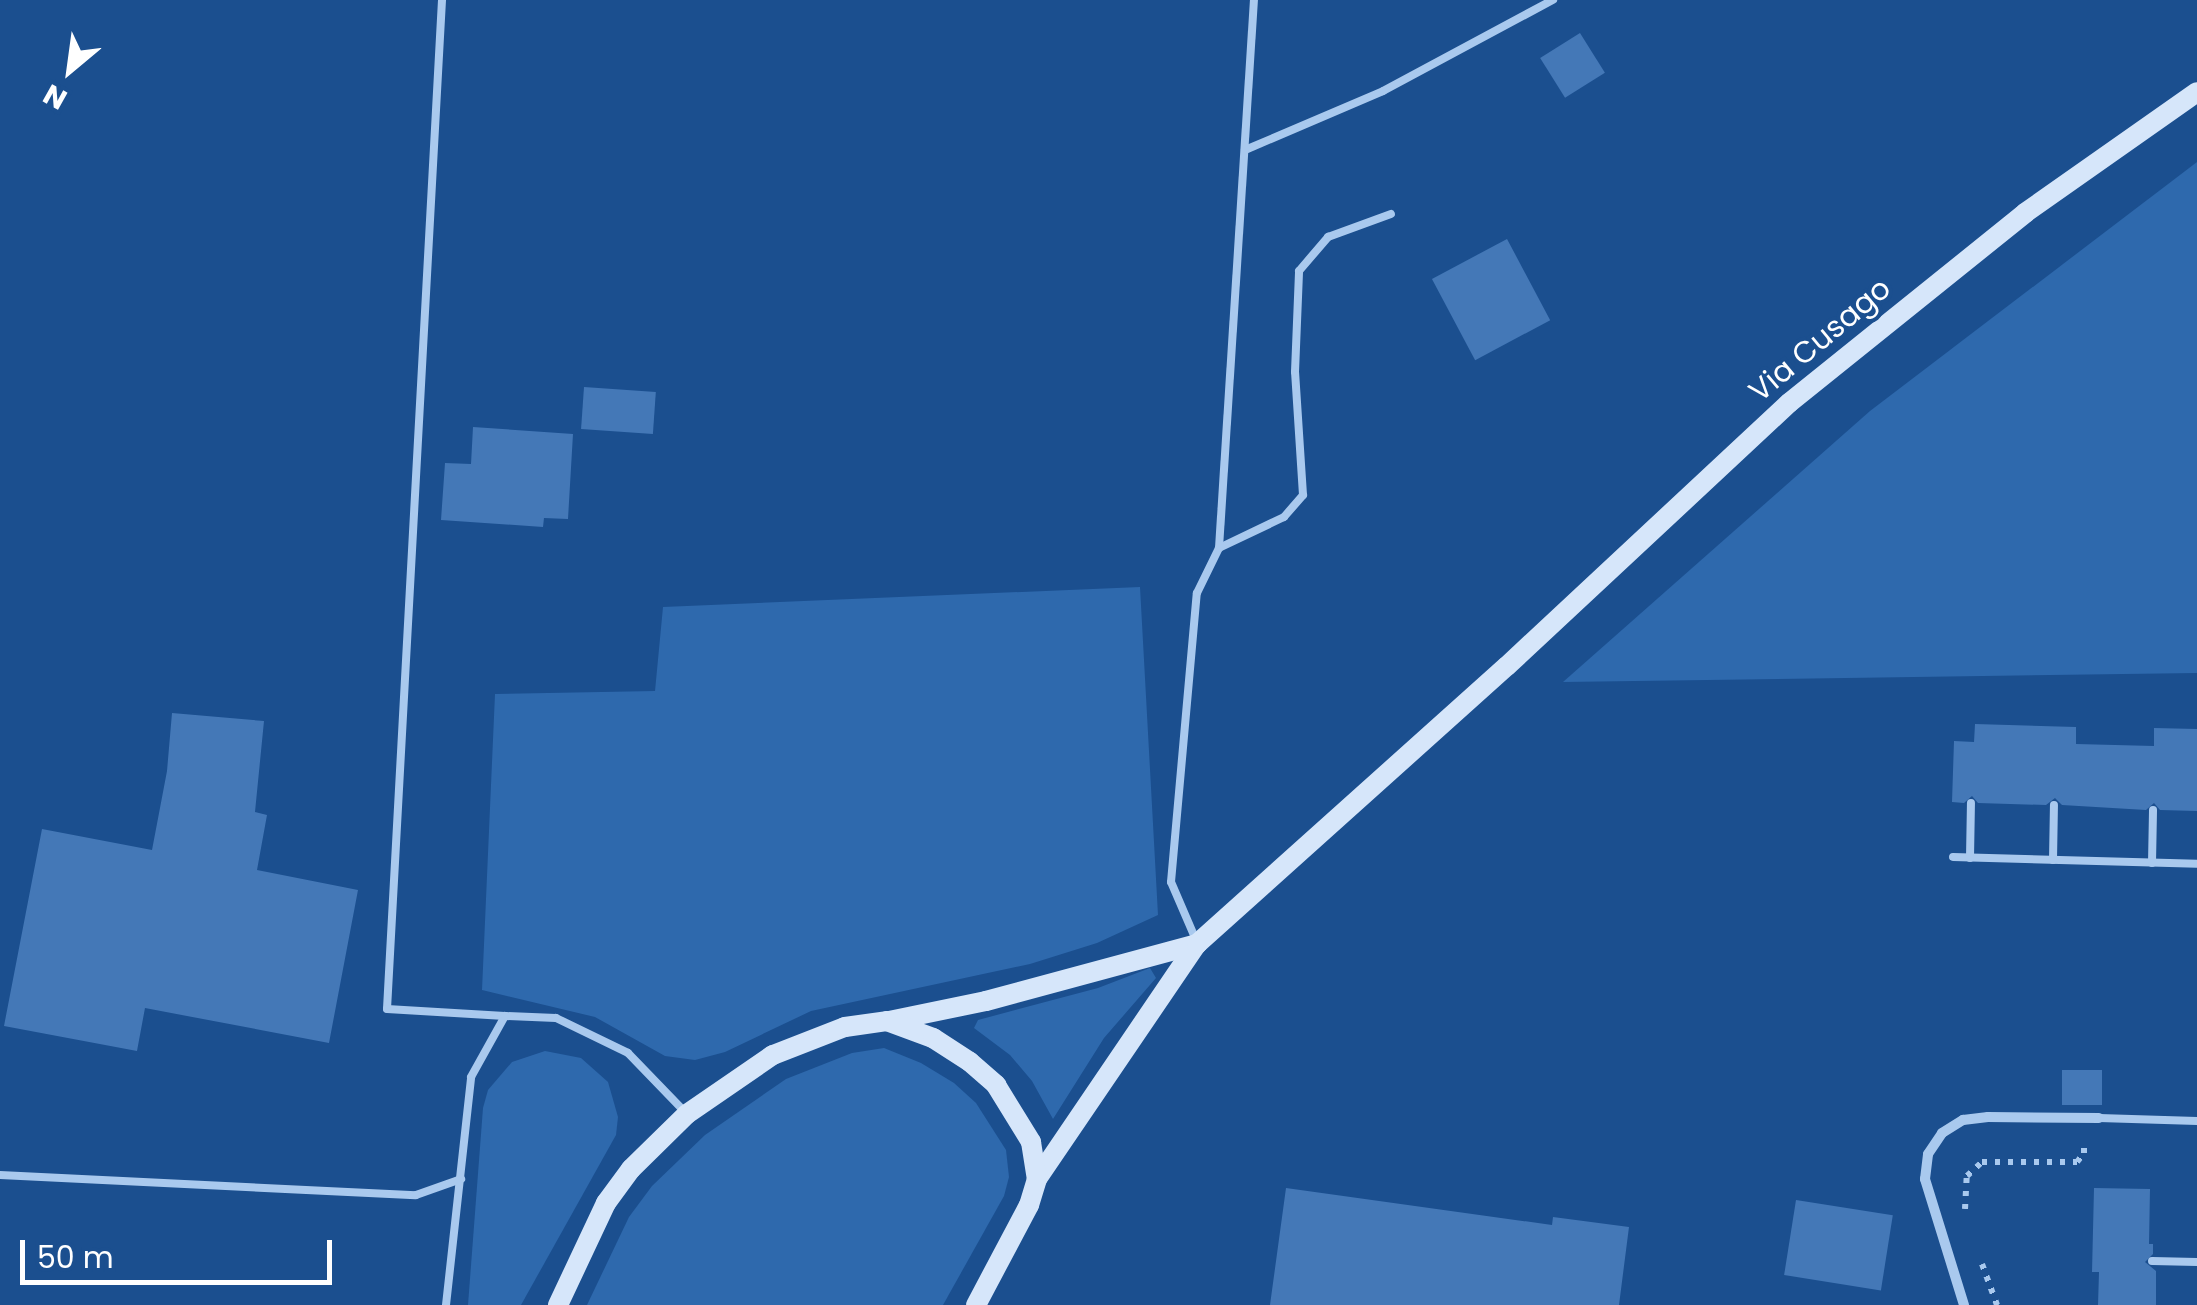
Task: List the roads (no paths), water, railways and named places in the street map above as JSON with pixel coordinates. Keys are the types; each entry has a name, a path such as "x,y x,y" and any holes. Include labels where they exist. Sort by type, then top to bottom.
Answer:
{"main road":[{"name":"Via Cusago","path":"1198,944 1507,666 1789,402 2024,214 2197,92"},
{"path":"558,1305 606,1202 631,1169 688,1114 773,1054 845,1027 986,1001 1198,944"},
{"path":"976,1305 1020,1230 1036,1179 1198,944"},
{"path":"888,1021 933,1038 996,1085 1032,1142 1036,1179"}],"street":[{"path":"1964,1305 1924,1179 1928,1154 1942,1133 1963,1120 2099,1118"}],"lane":[{"path":"442,0 386,1009 556,1018 628,1053 688,1114"},
{"path":"1198,944 1170,882 1197,594 1219,548 1254,0"},
{"path":"1245,150 1383,91 1553,0"},
{"path":"1219,548 1284,517 1303,495 1295,372 1300,270 1328,236 1391,214"},
{"path":"1970,858 1971,803"},
{"path":"2053,860 2054,805"},
{"path":"2152,863 2153,810"},
{"path":"1953,858 2197,864"},
{"path":"446,1305 471,1077 505,1016"},
{"path":"2099,1118 2197,1121"},
{"path":"0,1175 416,1195 461,1178"},
{"path":"2152,1261 2197,1262"}]}
